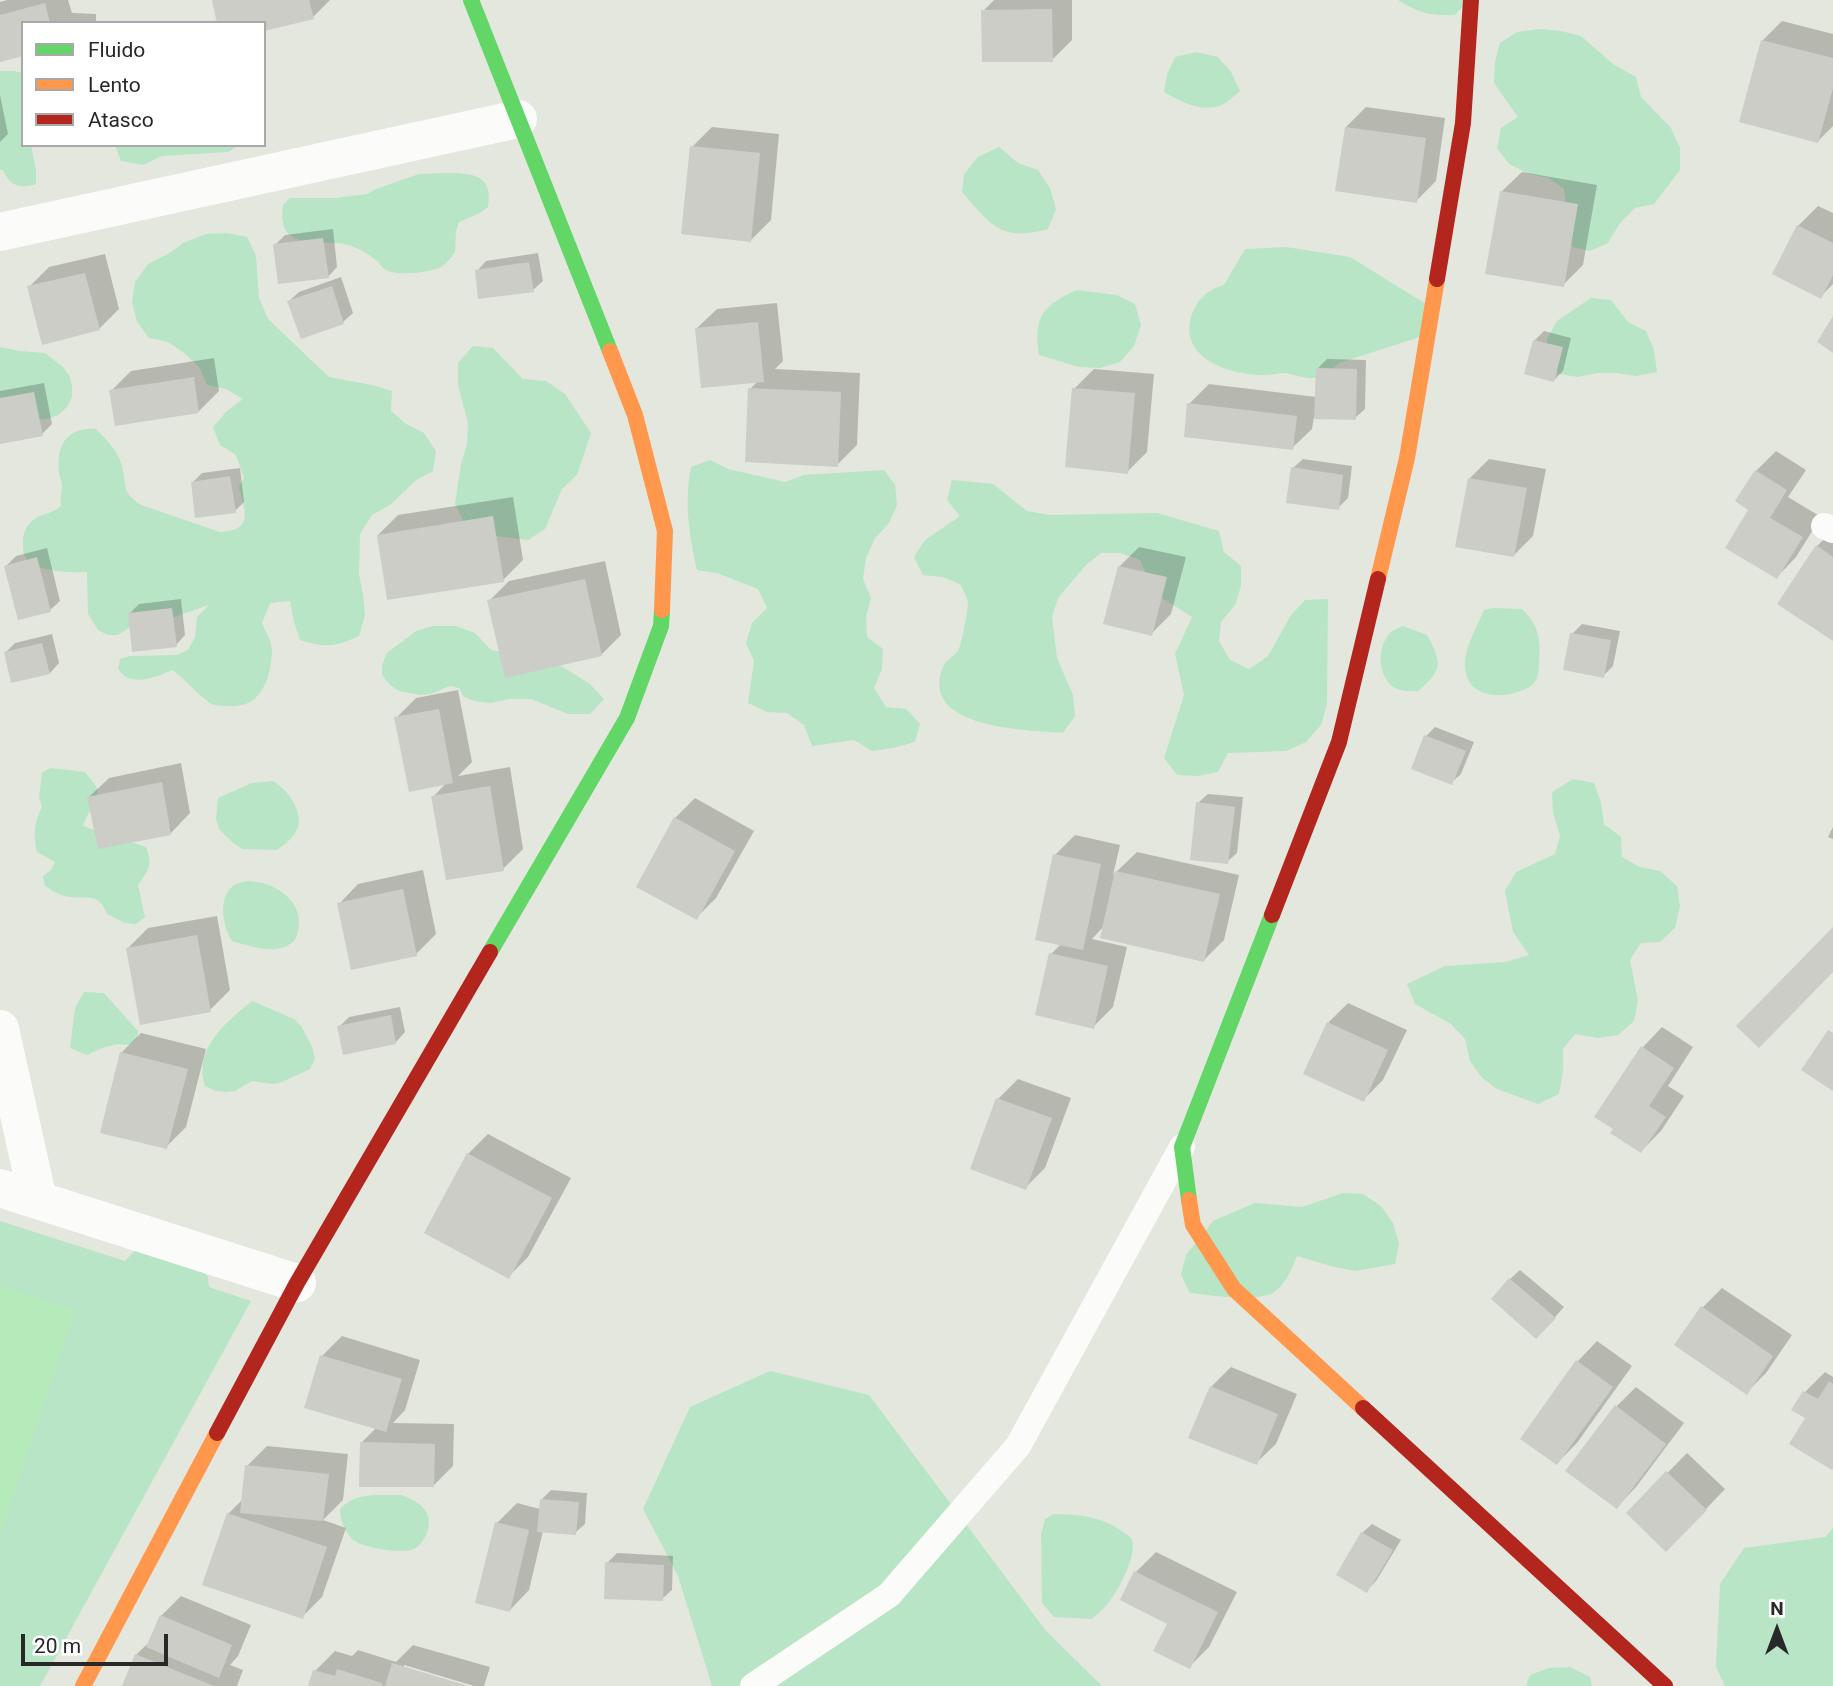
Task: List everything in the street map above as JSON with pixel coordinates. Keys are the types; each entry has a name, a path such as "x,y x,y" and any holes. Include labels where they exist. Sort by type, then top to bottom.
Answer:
{"street":[{"path":"83,1686 297,1283 627,718 661,626 665,531 635,415 471,0"},
{"path":"1471,0 1463,123 1406,458 1339,742 1182,1147 1193,1225 1234,1289 1665,1686"},
{"path":"0,232 518,119"},
{"path":"0,1029 38,1200"},
{"path":"0,1188 297,1283"}],"lane":[{"path":"753,1686 889,1595 1018,1446 1182,1147"}],"green space":[{"path":"1398,0 1469,0 1455,15 1446,15 1425,13"},
{"path":"1539,29 1581,36 1613,64 1636,77 1641,97 1671,128 1680,148 1680,170 1654,204 1635,208 1620,223 1608,243 1590,251 1572,247 1564,189 1548,178 1529,174 1509,164 1497,148 1501,128 1518,117 1494,83 1495,62 1500,43 1517,32"},
{"path":"1196,52 1218,57 1231,72 1240,91 1222,105 1199,107 1164,92 1167,75 1175,57"},
{"path":"0,71 14,71 21,73 21,147 31,147 36,184 16,185 0,170"},
{"path":"116,147 237,147 228,152 162,156 143,165 121,161"},
{"path":"999,147 1018,163 1038,170 1050,188 1056,209 1048,229 1019,233 998,228 981,214 962,192 964,174 978,157"},
{"path":"461,173 477,177 487,187 489,195 488,207 459,222 455,252 444,265 434,270 391,272 358,249 344,244 299,240 292,237 284,226 283,205 290,198 336,198 367,194 419,174"},
{"path":"227,233 247,237 256,256 259,298 268,319 329,377 392,391 391,411 406,424 424,433 436,451 433,471 416,480 390,505 372,515 360,534 359,574 365,615 359,636 330,645 300,640 290,601 270,603 262,623 272,648 267,679 263,688 250,702 230,706 209,702 172,670 156,677 137,680 126,677 118,669 120,659 130,656 177,655 188,650 195,637 197,617 209,605 174,617 153,616 118,635 108,635 98,630 88,614 87,572 44,569 29,562 23,551 24,532 30,523 61,506 59,454 62,446 71,435 86,429 96,429 112,446 122,466 126,488 141,505 220,532 231,531 243,523 245,512 239,487 244,478 236,455 220,445 213,427 227,411 243,399 226,389 207,385 199,367 184,353 168,342 149,338 137,322 132,302 135,282 148,264 183,243 206,234"},
{"path":"1286,247 1350,257 1426,304 1423,336 1339,363 1324,377 1307,378 1286,373 1251,374 1237,372 1211,362 1200,354 1189,332 1191,317 1199,301 1207,293 1224,285 1245,249"},
{"path":"1077,290 1117,295 1135,304 1141,325 1134,346 1120,362 1100,368 1079,367 1039,355 1038,331 1043,314 1056,301"},
{"path":"1591,298 1611,300 1628,322 1646,331 1654,350 1657,372 1636,376 1597,373 1578,377 1559,374 1546,359 1547,339 1557,321"},
{"path":"473,346 493,348 523,379 546,381 565,394 591,433 577,475 562,489 545,529 528,540 486,535 464,522 455,504 467,444 468,423 458,385 458,363"},
{"path":"0,347 45,353 63,367 72,386 72,397 67,407 48,419 25,420 0,415"},
{"path":"710,460 728,469 785,482 804,475 884,470 895,485 897,505 889,523 875,538 866,558 863,579 871,598 866,617 867,637 883,649 882,669 874,688 886,707 906,709 920,724 915,742 872,751 854,740 812,746 804,725 787,713 767,712 748,703 754,661 746,643 752,623 767,608 758,589 717,573 697,570 688,519 689,481 691,467"},
{"path":"952,480 993,484 1027,511 1050,515 1157,513 1219,531 1224,552 1241,566 1241,586 1235,605 1221,622 1219,641 1230,660 1249,669 1268,656 1291,615 1305,600 1328,599 1327,704 1321,725 1306,742 1286,751 1228,753 1218,772 1198,776 1177,775 1164,758 1184,695 1175,654 1192,617 1159,596 1140,560 1120,553 1101,553 1085,566 1058,598 1052,617 1057,658 1073,695 1075,716 1063,733 1003,727 960,714 946,703 940,688 943,667 959,648 967,613 967,599 960,584 942,577 923,575 914,557 925,540 960,516 947,500"},
{"path":"1522,609 1532,621 1539,640 1539,669 1535,682 1524,690 1505,695 1479,691 1468,680 1466,671 1466,655 1484,610"},
{"path":"433,626 456,626 475,633 491,650 552,660 590,684 604,699 590,714 568,714 531,699 509,699 491,703 474,701 464,697 459,688 450,686 431,694 399,691 382,675 382,665 387,653 416,631"},
{"path":"1403,626 1427,635 1437,659 1436,671 1418,691 1395,688 1389,683 1382,669 1383,644 1392,631"},
{"path":"50,768 85,772 98,789 83,826 146,847 149,867 138,885 145,917 136,924 125,923 107,914 95,899 65,896 45,886 43,876 51,870 55,862 37,852 35,834 42,807 39,798 42,773"},
{"path":"1573,779 1594,783 1604,824 1621,837 1622,857 1640,867 1660,871 1677,886 1680,906 1675,928 1660,942 1641,943 1630,960 1638,1001 1634,1021 1618,1035 1597,1038 1575,1034 1563,1049 1559,1094 1538,1104 1497,1089 1482,1078 1470,1061 1465,1039 1451,1024 1415,1004 1407,984 1445,966 1506,962 1529,955 1513,932 1505,891 1516,872 1555,854 1560,836 1553,812 1552,792"},
{"path":"273,781 285,790 295,806 298,827 291,838 277,850 243,849 219,829 216,819 218,798 252,783"},
{"path":"247,881 266,884 290,899 298,915 299,925 297,936 292,942 284,947 270,949 232,941 224,919 226,895 236,884"},
{"path":"84,992 104,993 138,1031 134,1041 129,1045 102,1048 87,1055 70,1048 75,1008"},
{"path":"252,1001 294,1019 301,1026 315,1058 310,1069 273,1084 252,1081 235,1091 216,1091 205,1086 204,1060 208,1048 223,1027"},
{"path":"1343,1193 1363,1194 1381,1206 1393,1223 1399,1244 1395,1264 1355,1271 1297,1256 1284,1283 1270,1294 1235,1298 1190,1293 1181,1275 1186,1255 1213,1221 1255,1203 1302,1207"},
{"path":"0,1221 125,1261 139,1246 195,1261 208,1277 209,1287 251,1301 40,1686 0,1686"},
{"path":"0,1286 75,1310 0,1534"},
{"path":"770,1371 869,1395 1046,1631 1102,1686 712,1686 678,1576 643,1509 690,1407"},
{"path":"401,1495 421,1506 428,1517 428,1531 417,1547 405,1551 381,1549 364,1545 349,1536 340,1513 340,1509 347,1503 361,1497"},
{"path":"1054,1514 1098,1519 1131,1538 1132,1554 1120,1585 1109,1602 1092,1619 1054,1617 1042,1603 1041,1535 1045,1519"},
{"path":"1833,1528 1833,1686 1725,1686 1716,1667 1720,1584 1744,1548 1825,1537"},
{"path":"1570,1667 1590,1677 1592,1686 1526,1686 1530,1675 1549,1668"}],"building":[{"path":"212,0 309,0 314,19 266,31 266,21 217,21"},
{"path":"45,3 50,21 21,21 21,57 0,62 0,15"},
{"path":"1052,9 1053,62 982,62 981,10"},
{"path":"1761,40 1833,58 1833,88 1818,143 1739,122"},
{"path":"1345,127 1426,138 1417,203 1335,191"},
{"path":"690,146 760,153 751,242 681,234"},
{"path":"1500,191 1578,204 1564,287 1485,274"},
{"path":"1797,225 1833,243 1833,275 1821,299 1772,274"},
{"path":"323,238 329,278 278,284 273,244"},
{"path":"529,262 534,292 478,299 475,270"},
{"path":"85,273 100,330 42,345 27,286"},
{"path":"332,286 344,324 301,339 287,301"},
{"path":"1833,316 1833,353 1817,342"},
{"path":"758,322 764,382 701,388 695,328"},
{"path":"1533,340 1563,347 1554,382 1524,374"},
{"path":"1316,368 1357,369 1356,420 1314,419"},
{"path":"194,377 199,413 115,426 109,390"},
{"path":"748,388 841,392 838,467 745,462"},
{"path":"1072,388 1135,393 1128,474 1065,467"},
{"path":"34,392 43,436 0,444 0,398"},
{"path":"1187,403 1297,416 1293,450 1184,437"},
{"path":"1291,467 1343,475 1339,510 1286,503"},
{"path":"1755,470 1787,490 1770,518 1803,537 1777,579 1725,548 1748,510 1735,501"},
{"path":"230,476 236,513 195,518 191,482"},
{"path":"1468,478 1527,488 1514,557 1455,547"},
{"path":"493,516 504,582 387,600 377,535"},
{"path":"1816,545 1833,557 1833,641 1777,604"},
{"path":"37,557 51,612 18,620 4,566"},
{"path":"1118,566 1167,577 1152,636 1103,624"},
{"path":"585,579 602,656 505,678 487,600"},
{"path":"172,608 177,647 132,652 128,613"},
{"path":"1570,633 1611,640 1604,678 1563,670"},
{"path":"42,643 50,674 11,683 4,652"},
{"path":"439,709 453,783 409,792 394,717"},
{"path":"1424,735 1466,751 1452,785 1411,769"},
{"path":"162,782 171,835 98,849 87,797"},
{"path":"490,786 504,871 446,880 431,796"},
{"path":"1196,802 1235,807 1228,864 1190,860"},
{"path":"674,817 735,851 697,920 636,887"},
{"path":"1053,854 1101,864 1083,950 1035,940"},
{"path":"1115,871 1220,894 1204,962 1100,938"},
{"path":"403,889 417,956 351,970 337,903"},
{"path":"1833,927 1833,972 1759,1048 1736,1026"},
{"path":"197,935 211,1012 140,1025 126,948"},
{"path":"1049,953 1108,966 1094,1029 1035,1015"},
{"path":"391,1015 396,1044 343,1055 337,1026"},
{"path":"1327,1022 1388,1050 1364,1102 1303,1074"},
{"path":"1828,1030 1833,1033 1833,1091 1801,1070"},
{"path":"1641,1046 1674,1068 1649,1106 1666,1117 1641,1153 1610,1133 1613,1129 1594,1117"},
{"path":"120,1052 188,1069 167,1149 100,1133"},
{"path":"996,1098 1052,1118 1026,1190 970,1169"},
{"path":"467,1153 552,1198 509,1279 424,1233"},
{"path":"1509,1278 1556,1318 1536,1339 1491,1299"},
{"path":"1701,1306 1773,1356 1747,1395 1674,1345"},
{"path":"320,1355 402,1379 386,1432 304,1408"},
{"path":"1576,1360 1613,1387 1557,1465 1520,1439"},
{"path":"1829,1381 1833,1384 1832,1470 1789,1444 1805,1418 1791,1410 1803,1391 1818,1399"},
{"path":"1210,1386 1278,1414 1257,1465 1188,1438"},
{"path":"1615,1405 1666,1444 1617,1509 1565,1471"},
{"path":"360,1442 435,1444 434,1487 359,1487"},
{"path":"245,1465 329,1474 323,1521 240,1513"},
{"path":"1666,1471 1707,1510 1666,1552 1626,1513"},
{"path":"540,1499 579,1502 576,1535 537,1532"},
{"path":"227,1513 327,1547 303,1619 202,1585"},
{"path":"495,1522 529,1530 510,1612 475,1603"},
{"path":"1361,1532 1393,1550 1367,1593 1336,1575"},
{"path":"605,1562 664,1565 663,1601 604,1599"},
{"path":"1134,1571 1218,1612 1190,1669 1153,1651 1167,1624 1120,1600"},
{"path":"160,1615 232,1645 219,1678 146,1647"},
{"path":"135,1654 214,1686 122,1686"},
{"path":"392,1663 465,1685 465,1686 385,1686"},
{"path":"337,1669 382,1683 382,1686 308,1686 313,1670 335,1676"}],"traffic: fast":[{"path":"471,0 610,351"},
{"path":"490,952 627,718 661,626 662,610"},
{"path":"1189,1200 1182,1147 1272,915"}],"traffic: slow":[{"path":"1378,579 1407,458 1437,279"},
{"path":"610,351 635,415 665,531 662,610"},
{"path":"1189,1200 1193,1225 1234,1289 1363,1408"},
{"path":"83,1686 217,1433"}],"traffic: jam":[{"path":"1437,279 1463,123 1471,0"},
{"path":"1272,915 1339,742 1378,579"},
{"path":"217,1433 297,1283 490,952"},
{"path":"1363,1408 1665,1686"}]}
